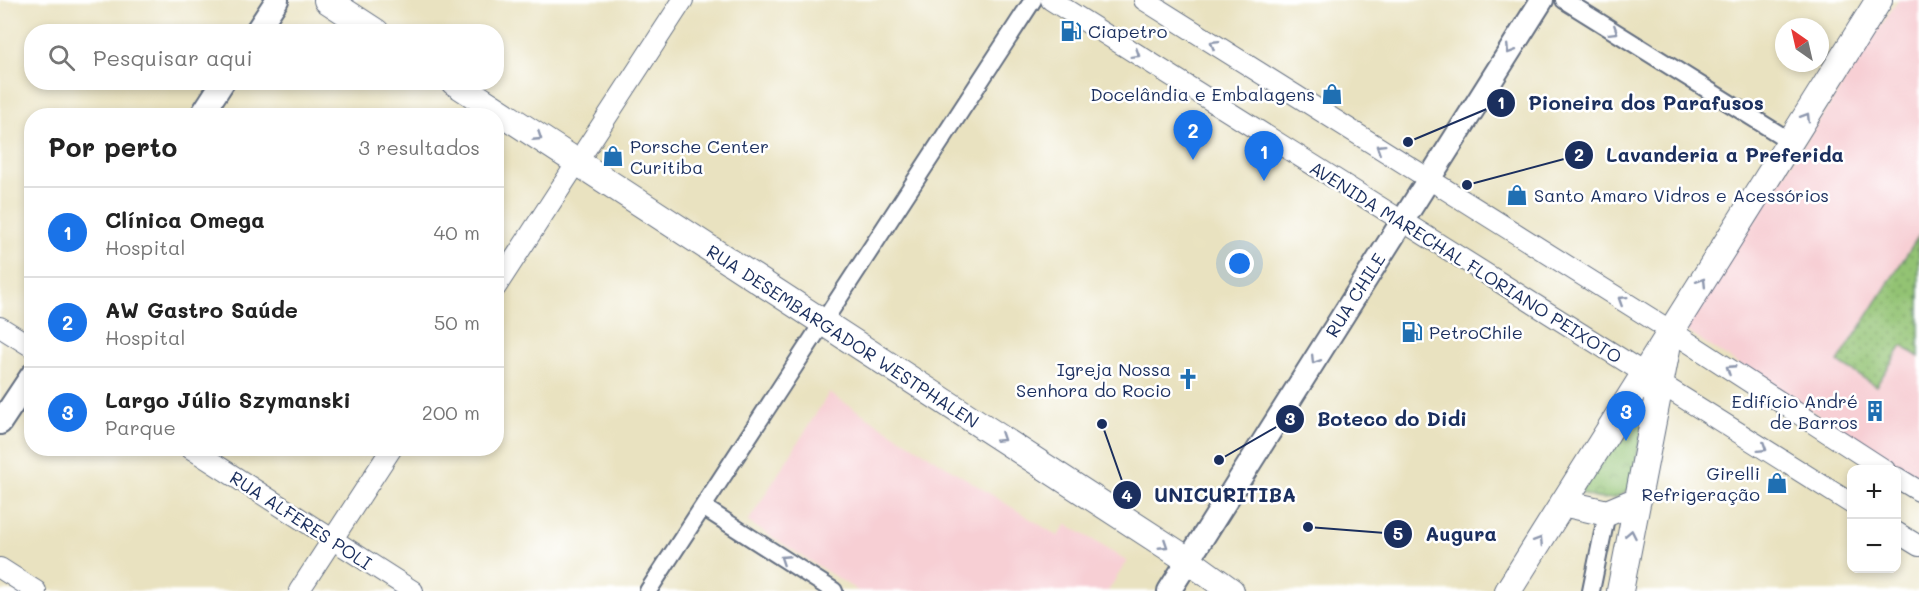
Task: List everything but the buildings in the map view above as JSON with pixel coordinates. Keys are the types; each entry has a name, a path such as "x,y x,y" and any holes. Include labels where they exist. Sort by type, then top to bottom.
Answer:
{"main road":[{"path":"261,24 277,0"},
{"path":"327,0 363,24"},
{"name":"RUA CHILE","path":"1169,591 1542,0"},
{"path":"1508,591 1563,503 1652,379 1671,331 1879,0"},
{"path":"206,108 218,90"},
{"name":"RUA DESEMBARGADOR WESTPHALEN","path":"466,90 494,108"},
{"name":"RUA DESEMBARGADOR WESTPHALEN","path":"504,115 1188,560 1231,591"},
{"path":"1620,591 1638,500 1652,379"},
{"path":"0,423 24,387"},
{"path":"1563,503 1607,513 1638,500"}],"street":[{"path":"504,275 683,0"},
{"path":"648,591 1033,0"},
{"name":"AVENIDA MARECHAL FLORIANO PEIXOTO","path":"1051,0 1847,501"},
{"path":"1144,0 1671,331 1877,465"},
{"path":"1564,0 1790,141"},
{"path":"0,327 24,342"},
{"name":"RUA ALFERES POLI","path":"202,456 413,591"},
{"path":"299,591 387,456"},
{"path":"1901,480 1919,492"},
{"path":"703,507 834,591"},
{"path":"1594,590 1607,513"},
{"path":"1901,535 1919,546"},
{"path":"0,568 36,591"}],"shaded area":[{"path":"1898,0 1919,0 1919,480 1901,468 1901,465 1896,465 1683,329"},
{"path":"829,393 1058,536 1067,524 1127,561 1108,591 858,591 748,522"}],"green space":[{"path":"1919,235 1919,357 1902,346 1876,386 1838,362"},
{"path":"1644,389 1649,393 1631,488 1619,496 1606,499 1580,492"}],"place":[{"name":"Ciapetro","path":"1071,31"},
{"name":"Docelândia e Embalagens","path":"1332,94"},
{"name":"Pioneira dos Parafusos","path":"1408,142"},
{"name":"Porsche Center Curitiba","path":"613,156"},
{"name":"AW Gastro Saúde","path":"1193,160"},
{"name":"Clínica Omega","path":"1264,181"},
{"name":"Lavanderia a Preferida","path":"1467,185"},
{"name":"Santo Amaro Vidros e Acessórios","path":"1517,195"},
{"name":"PetroChile","path":"1412,332"},
{"name":"Igreja Nossa Senhora do Rocio","path":"1188,379"},
{"name":"Edifício André de Barros","path":"1875,411"},
{"name":"UNICURITIBA","path":"1102,424"},
{"name":"Largo Júlio Szymanski","path":"1626,441"},
{"name":"Boteco do Didi","path":"1219,460"},
{"name":"Girelli Refrigeração","path":"1777,483"},
{"name":"Augura","path":"1308,527"}]}
